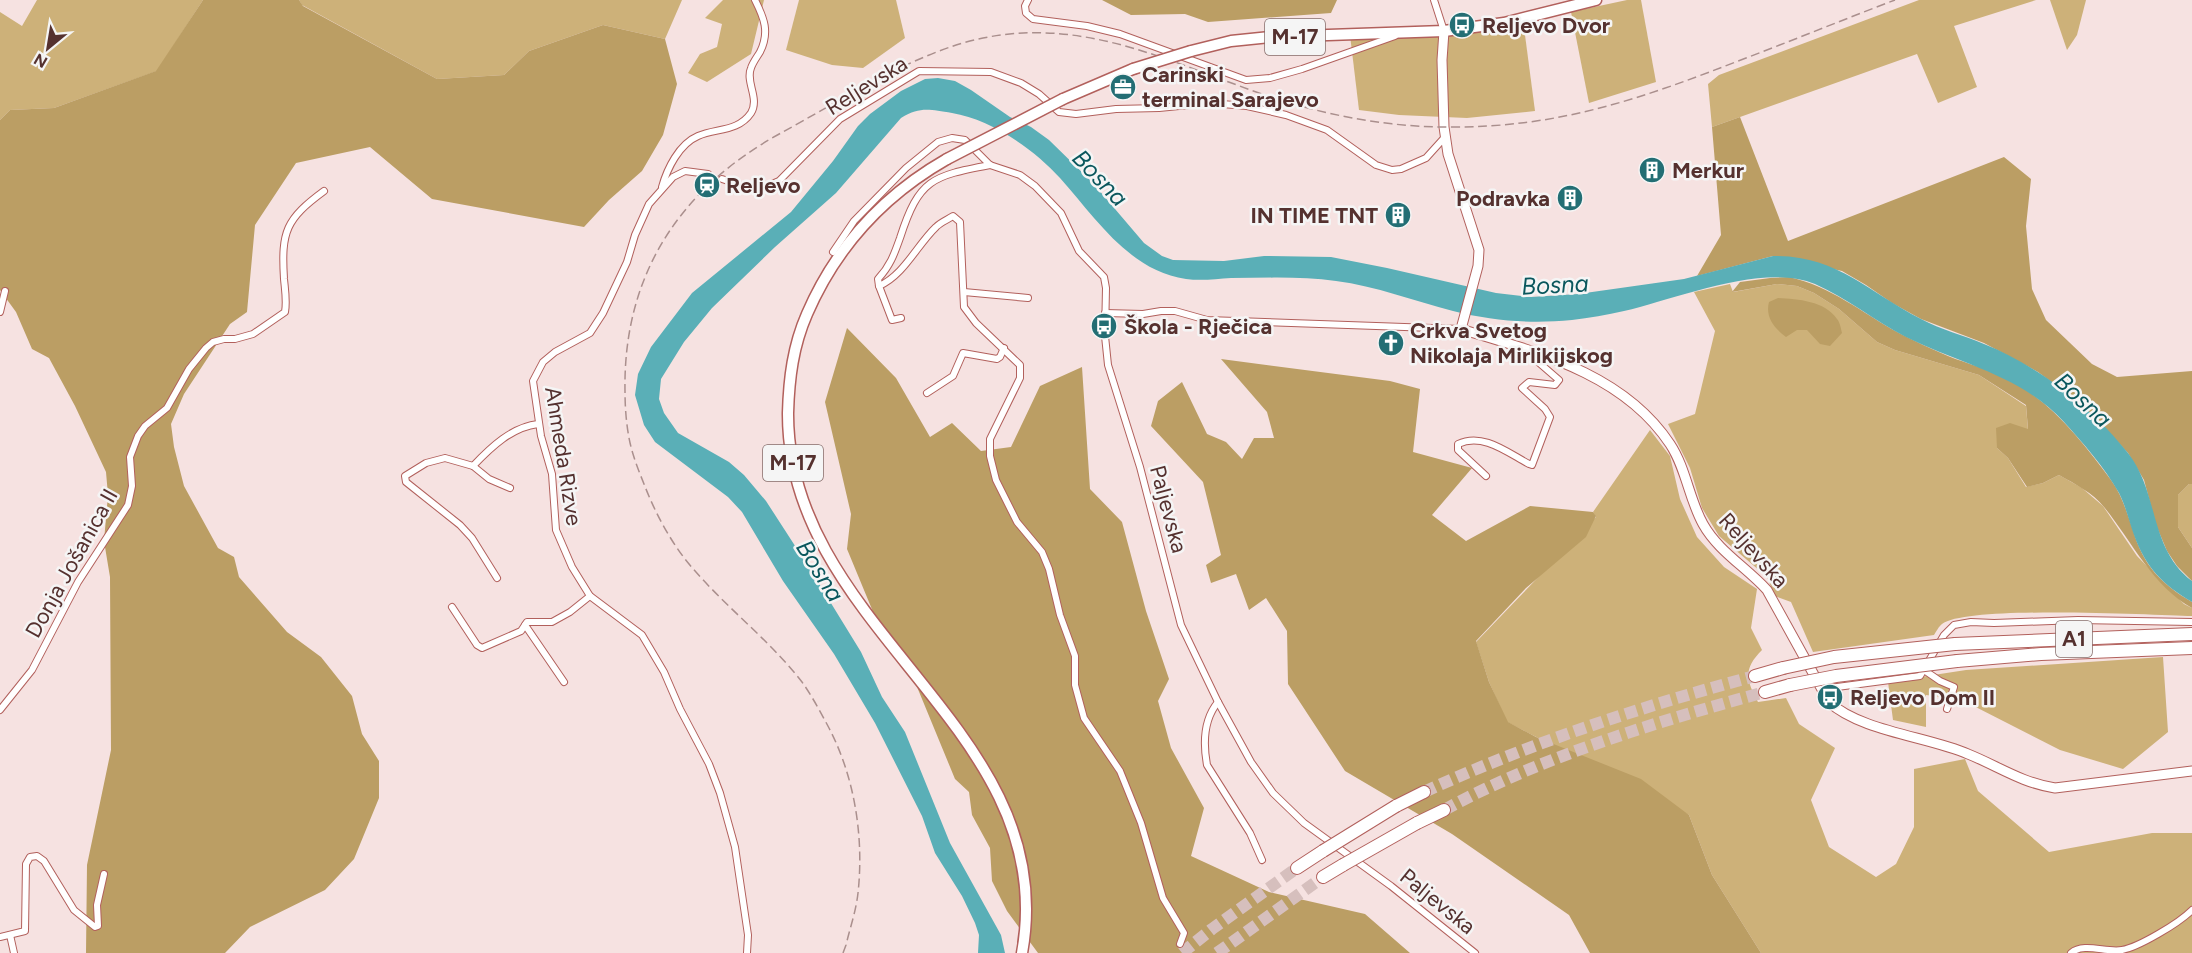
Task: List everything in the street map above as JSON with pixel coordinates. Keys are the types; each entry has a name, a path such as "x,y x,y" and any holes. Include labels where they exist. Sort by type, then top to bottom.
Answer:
{"highway":[{"name":"A1","path":"1755,675 1834,657 1955,644 2192,634"},
{"name":"A1","path":"1765,692 1836,675 1957,662 2041,654 2192,648"},
{"path":"1297,868 1396,806 1424,792"},
{"path":"1323,877 1444,810"}],"main road":[{"name":"M-17","path":"1022,953 1026,903 1020,856 1008,813 985,769 958,729 875,626 832,564 820,542 800,492 788,425 790,372 800,332 832,263 863,225 908,183 947,159 1063,99 1134,69 1231,41 1444,31 1504,23 1596,0"},
{"path":"1444,31 1442,60 1445,137 1450,163 1479,250 1462,324"},
{"name":"Reljevska","path":"1462,324 1584,372 1609,386 1650,419 1674,451 1703,524 1725,552 1753,574 1767,590 1829,702 1836,708 1857,719 1967,753 2038,786 2055,788 2192,771"}],"street":[{"path":"661,191 672,162 689,141 700,135 738,125 752,111 754,98 749,75 750,68 764,45 766,28 755,0"},
{"path":"1028,0 1025,6 1026,13 1033,19 1087,26 1120,34 1246,80 1270,78 1302,69 1401,33"},
{"path":"1434,0 1444,31"},
{"name":"Reljevska","path":"722,179 749,188 763,188 779,181 840,119 919,72 991,72 1021,83 1039,94 1059,112 1076,114 1209,103 1247,106 1327,130 1376,165 1392,170 1401,169 1426,158 1445,137"},
{"path":"833,252 842,235 854,221 906,168 938,142 952,138 965,140 990,165 1020,175 1035,186 1061,213 1079,251 1104,277 1106,313 1143,314 1168,311 1208,320 1462,324"},
{"path":"901,318 892,320 878,279 889,268 910,208 922,188 934,180 949,173 990,165"},
{"name":"Ahmeda Rizve","path":"708,174 685,171 673,177 649,204 635,235 627,262 603,313 590,333 555,352 543,362 533,381 538,424 552,474 556,530 572,567 590,596 642,635 664,672 680,709 709,764 720,793 735,847 748,935 747,953"},
{"name":"Donja Jošanica II","path":"0,710 32,670 78,582 128,505 132,486 130,457 138,435 166,408 189,369 213,342 253,334 285,312 283,263 288,225 306,204 324,190"},
{"path":"879,286 896,275 938,224 953,216 960,222 964,307 976,323 1020,365 1020,378 990,440 990,456 996,480 1017,522 1042,552 1049,569 1060,615 1075,656 1075,685 1084,718 1120,771 1142,823 1163,898 1184,933 1180,944"},
{"path":"0,312 5,291"},
{"path":"964,292 1028,298"},
{"name":"Paljevska","path":"1106,313 1105,336 1108,365 1140,467 1181,625 1218,702 1251,762 1273,793 1304,823 1391,886 1474,953"},
{"path":"927,393 953,376 963,353 997,359 1004,348"},
{"path":"1486,476 1458,450 1458,444 1490,442 1532,465 1537,455 1550,417 1545,409 1522,388 1529,382 1555,385 1559,380 1538,361 1531,350"},
{"path":"473,466 503,438 538,424"},
{"path":"497,578 472,538 460,525 416,491 405,479 406,474 445,458 473,466 489,479 510,488"},
{"path":"452,607 477,645 482,648 521,631 527,621 552,622 570,612 590,596"},
{"path":"1822,689 1920,676 1944,634 1954,625 1971,622 2078,620 2192,622"},
{"path":"525,625 564,682"},
{"path":"1923,670 1954,687 1947,709"},
{"path":"1218,702 1207,717 1205,756 1207,765 1250,833 1262,860"},
{"path":"0,937 25,931 26,864 30,857 37,856 44,861 74,910 95,927 98,926 97,905 104,874"},
{"path":"2072,953 2081,948 2121,951 2137,945 2192,910"},
{"path":"10,935 14,953"}],"shaded area":[{"path":"37,0 203,0 157,71 54,108 10,110 0,120 0,12 22,26"},
{"path":"203,0 299,0 303,6 437,79 504,75 529,51 603,25 665,39 677,84 663,135 642,171 609,200 584,227 432,199 370,147 296,163 255,225 247,312 230,324 184,394 171,424 174,447 184,486 218,548 234,557 239,577 287,632 321,657 352,696 362,734 379,761 379,798 354,859 325,890 250,927 225,953 86,953 87,865 111,750 110,577 104,541 108,495 106,472 49,358 32,349 16,312 0,290 0,120 10,110 54,108 156,71"},
{"path":"299,0 682,0 665,39 603,25 529,51 504,75 437,79 302,5"},
{"path":"723,0 764,0 751,54 707,82 688,73 700,54 717,47 722,24 705,18"},
{"path":"799,0 896,0 905,38 863,68 832,65 786,50"},
{"path":"1102,0 1337,0 1331,13 1208,22 1185,14 1131,15"},
{"path":"1627,0 1641,0 1656,82 1589,103 1571,12"},
{"path":"1919,0 2036,0 1954,26 1977,87 1938,103 1917,54 1712,127 1708,84 1719,75"},
{"path":"2050,0 2086,0 2077,35 2067,50"},
{"path":"1523,20 1535,111 1467,118 1399,115 1359,110 1350,35"},
{"path":"1740,117 1788,241 2004,157 2031,179 2026,226 2032,289 2046,320 2092,364 2117,377 2192,371 2192,484 2189,484 2178,495 2178,527 2192,548 2192,581 2177,566 2167,551 2156,525 2144,480 2128,453 2073,398 2038,372 1984,343 1921,319 1842,271 1773,256 1697,276 1721,235 1712,127"},
{"path":"1789,277 1833,293 1899,333 1929,348 2001,375 2038,399 2077,437 2111,480 2121,498 2137,542 2148,563 2162,581 2192,602 2192,608 2178,599 2154,576 2104,507 2089,493 2059,475 2043,483 2027,487 2008,458 1997,448 1996,428 2010,423 2028,429 2026,405 1979,375 1895,350 1877,342 1839,309 1814,293 1797,286 1777,284 1732,292 1740,282"},
{"path":"1730,284 1733,292 1777,284 1797,286 1814,293 1839,309 1877,342 1895,350 1979,375 2026,406 2028,430 1997,448 2008,458 2026,487 2043,483 2059,475 2082,488 2103,506 2137,556 2184,604 2192,608 2192,616 2061,612 1986,615 1959,618 1942,624 1934,635 1813,652 1791,602 1775,596 1767,577 1719,536 1702,508 1690,468 1668,424 1695,414 1715,331 1694,292"},
{"path":"1778,298 1802,300 1826,308 1838,320 1842,333 1830,346 1820,344 1807,330 1797,330 1786,337 1774,326 1768,313 1769,302"},
{"path":"847,328 896,378 930,437 952,423 981,451 1011,447 1040,386 1082,367 1090,489 1122,522 1146,611 1169,679 1158,701 1171,748 1204,808 1191,856 1269,892 1365,914 1410,953 1038,953 1007,911 992,881 990,848 972,815 969,792 955,779 908,665 876,619 847,549 851,514 825,402"},
{"path":"1221,359 1390,381 1420,389 1413,452 1472,468 1432,515 1466,541 1530,506 1593,512 1596,516 1586,537 1526,588 1476,641 1489,682 1508,722 1536,737 1641,779 1689,815 1712,875 1761,953 1590,953 1569,915 1452,834 1345,771 1288,684 1287,631 1266,598 1249,610 1236,574 1211,583 1206,565 1221,555 1203,482 1151,426 1158,401 1182,382 1207,434 1226,442 1242,459 1254,438 1274,438 1267,412"},
{"path":"1650,430 1670,456 1680,499 1697,537 1724,567 1757,589 1751,628 1762,650 1752,663 1748,675 1758,702 1786,698 1799,724 1835,748 1811,800 1829,847 1876,877 1896,864 1914,827 1914,769 1965,759 1978,791 2049,852 2152,833 2192,833 2192,953 1761,953 1712,875 1689,815 1507,722 1489,682 1476,642 1596,517 1593,512"},
{"path":"2189,484 2192,484 2192,548 2178,527 2178,495"},
{"path":"2163,657 2168,732 2123,769 2060,750 1960,699 1926,695 1926,727 1893,720 1888,682 1966,670"}],"water":[{"path":"938,78 955,81 1049,140 1092,182 1144,243 1162,256 1173,260 1224,261 1264,256 1331,257 1496,293 1531,297 1578,294 1684,279 1773,256 1796,257 1834,268 1929,323 1984,344 2024,364 2081,404 2114,436 2138,468 2168,553 2178,568 2192,581 2192,602 2172,589 2150,566 2139,547 2119,493 2086,447 2047,406 2029,393 1989,372 1906,337 1815,284 1794,278 1771,277 1746,280 1694,291 1611,314 1542,322 1512,321 1468,314 1366,286 1323,279 1186,279 1166,274 1130,254 1100,225 1038,156 1010,137 966,116 920,110 901,118 836,193 775,247 712,308 684,342 661,379 659,399 664,413 678,433 729,462 744,475 766,501 861,652 882,697 905,732 950,843 1001,935 1005,953 978,953 979,935 962,896 935,853 922,816 875,723 834,654 783,581 742,512 728,497 655,442 644,425 635,395 638,374 651,347 692,293 791,212 858,126 870,114 901,91 925,79"}],"tunnel":[{"path":"1424,792 1505,757 1587,727 1755,676"},
{"path":"1444,810 1560,757 1642,728 1765,692"},
{"path":"1182,953 1297,868"},
{"path":"1217,953 1323,877"}],"railway":[{"path":"843,953 857,900 860,851 856,809 838,747 802,682 774,650 699,575 673,542 648,494 634,458 628,431 625,391 627,349 634,309 647,273 664,239 687,208 714,180 745,155 879,78 932,54 983,38 1023,33 1061,34 1099,40 1135,49 1280,100 1342,116 1427,127 1489,126 1564,116 1636,98 1895,0"}],"place":[{"name":"Reljevo Dvor","path":"1462,25"},
{"name":"Carinski terminal Sarajevo","path":"1123,87"},
{"name":"Merkur","path":"1652,170"},
{"name":"Reljevo","path":"707,185"},
{"name":"Podravka","path":"1570,198"},
{"name":"IN TIME TNT","path":"1398,215"},
{"name":"Škola - Rječica","path":"1104,326"},
{"name":"Crkva Svetog Nikolaja Mirlikijskog","path":"1391,343"},
{"name":"Reljevo Dom II","path":"1830,697"}],"water label":[{"name":"Bosna","path":"1100,178"},
{"name":"Bosna","path":"1555,285"},
{"name":"Bosna","path":"2083,400"},
{"name":"Bosna","path":"820,571"}]}
